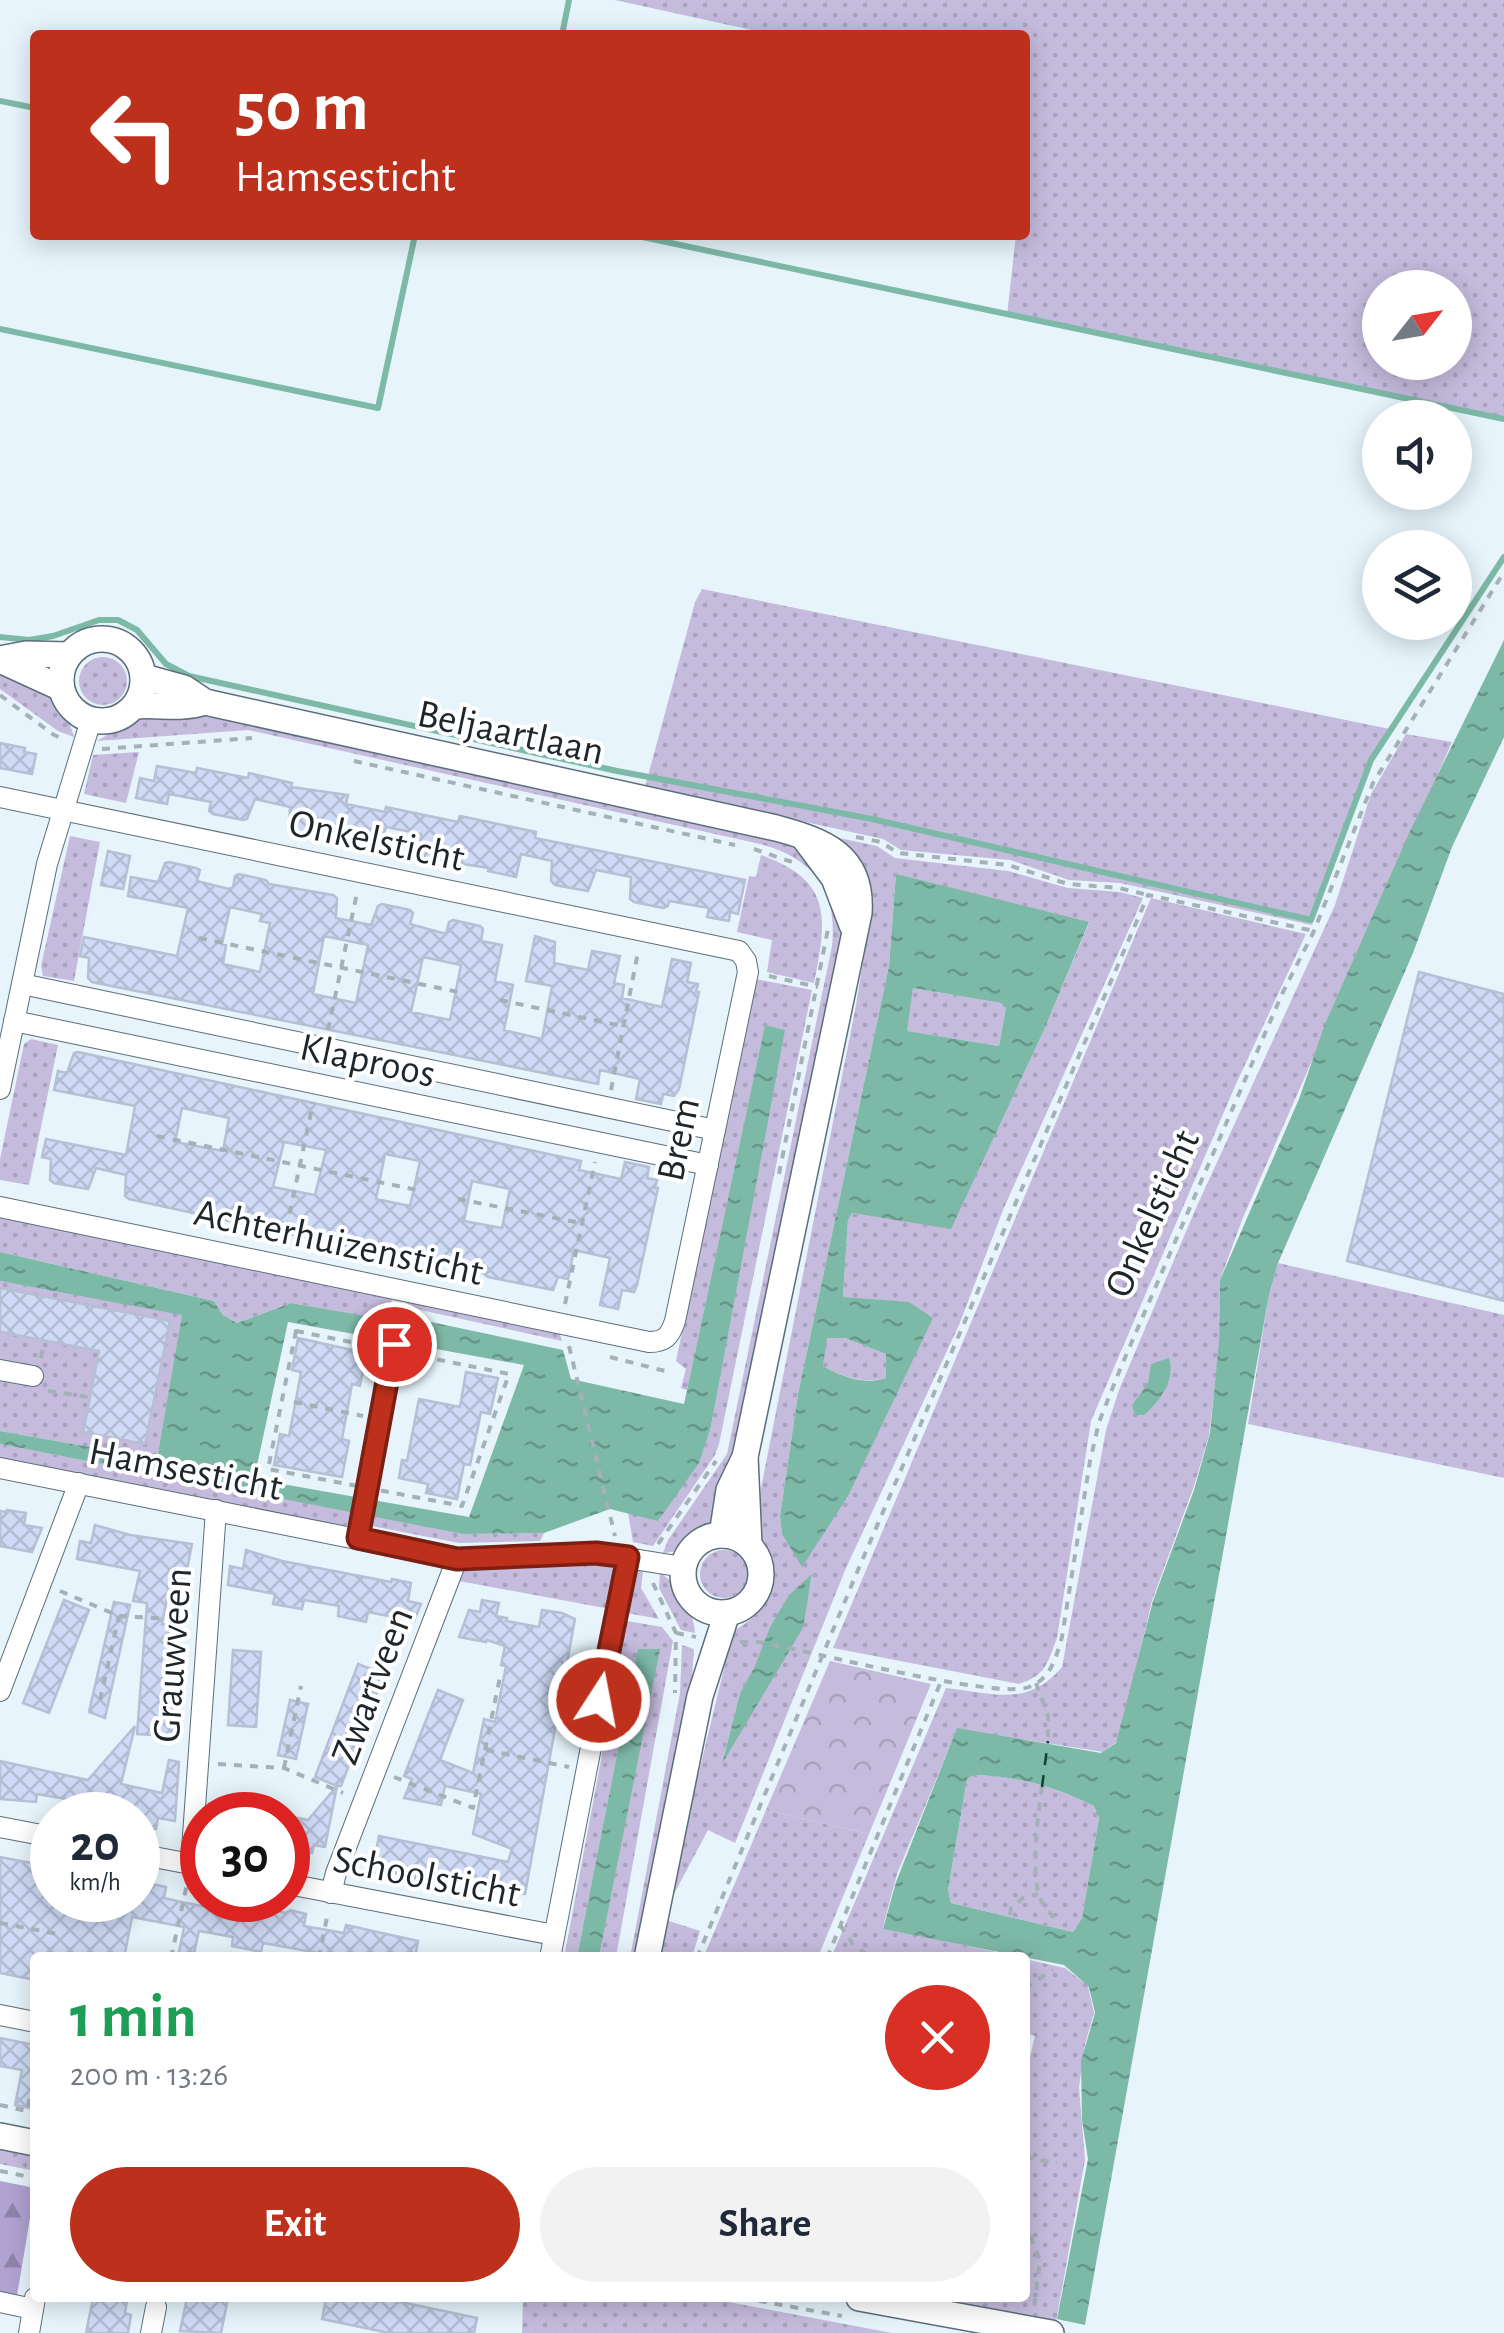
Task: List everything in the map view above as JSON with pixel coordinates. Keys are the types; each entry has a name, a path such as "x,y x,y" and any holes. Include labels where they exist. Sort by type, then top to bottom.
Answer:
{"street":[{"path":"104,638 123,644 138,658 144,677 135,706 107,722 91,720 72,708 62,688 61,674 69,655 85,642 104,638"},
{"path":"0,660 26,654 69,655"},
{"path":"0,660 62,688"},
{"name":"Beljaartlaan","path":"144,677 184,688 204,702 801,835 828,844 848,866 860,895 746,1457 749,1546"},
{"name":"Beljaartlaan","path":"135,706 154,704 183,709 204,702"},
{"path":"0,1088 47,864 91,720"},
{"name":"Onkelsticht","path":"0,797 739,950 748,972"},
{"name":"Brem","path":"664,1340 676,1321 748,972"},
{"name":"Klaproos","path":"22,984 715,1130"},
{"name":"Klaproos","path":"14,1021 708,1166"},
{"name":"Achterhuizensticht","path":"0,1206 649,1342 664,1340"},
{"path":"359,1530 394,1344"},
{"path":"0,1370 32,1376"},
{"name":"Beljaartlaan","path":"722,1535 729,1490 746,1457"},
{"name":"Hamsesticht","path":"0,1468 216,1510 359,1530 457,1559 596,1553 683,1567"},
{"path":"0,1691 78,1484"},
{"name":"Grauwveen","path":"198,1792 216,1510"},
{"path":"722,1535 749,1546 759,1560 761,1577 756,1594 744,1607 716,1611 691,1598 684,1584 683,1567 690,1550 704,1539 722,1535"},
{"path":"551,1952 628,1557"},
{"name":"Zwartveen","path":"331,1892 457,1559"},
{"path":"648,1952 716,1611"},
{"path":"0,1827 30,1833"},
{"name":"Schoolsticht","path":"310,1888 554,1935"},
{"path":"0,2015 30,2021"},
{"path":"0,2136 30,2142"},
{"path":"0,2302 34,2303 29,2333"},
{"path":"151,2333 156,2306"},
{"path":"859,2308 1041,2331"}],"path":[{"name":"Onkelsticht","path":"1036,1682 1054,1663 1062,1637 1099,1422 1282,994 1314,931 1373,782 1504,572"},
{"path":"785,859 801,835"},
{"path":"843,835 881,842 898,853 1008,865 1068,884 1119,888 1314,931"},
{"path":"699,1952 1148,895"},
{"path":"607,1110 642,929"},
{"path":"199,938 463,993"},
{"path":"748,972 818,987"},
{"path":"500,1000 623,1026"},
{"path":"157,1136 422,1192"},
{"path":"561,1324 599,1143"},
{"path":"458,1199 582,1224"},
{"path":"585,1350 569,1346 611,1518"},
{"path":"602,1354 669,1372"},
{"path":"294,1402 380,1419"},
{"path":"42,1584 119,1616 208,1622"},
{"path":"100,1700 119,1616"},
{"path":"759,1642 942,1680 1006,1689 1026,1688 1036,1682 1048,1716 1048,1742"},
{"path":"376,1770 473,1808 500,1677"},
{"path":"829,1952 942,1680"},
{"path":"284,1768 301,1686"},
{"path":"486,1750 584,1770"},
{"path":"198,1763 284,1768 363,1802"},
{"path":"1042,1787 1034,1829 1038,1856 1035,1882 1038,1894 1056,1920"},
{"path":"320,1952 331,1892"},
{"path":"1010,1916 1011,1908 1023,1898 1038,1894"},
{"path":"173,1952 181,1922"},
{"path":"0,1923 58,1934"},
{"path":"840,1925 864,1952"},
{"path":"1030,1985 1053,1970"},
{"path":"0,2106 28,2110 30,2099"},
{"path":"1030,2158 1057,2163"},
{"path":"0,2171 30,2177"},
{"path":"1030,2234 1040,2261 1041,2331"},
{"path":"789,2302 859,2308"}],"green space":[{"path":"615,0 1504,0 1504,419 1472,412 1472,400 1413,400 1007,315 1015,240 1030,240 1030,30 751,30"},
{"path":"702,589 1390,729 1358,790 1312,925 1120,883 1069,880 1010,860 901,850 883,839 645,787 695,602"},
{"path":"103,657 120,664 127,681 120,698 103,705 86,698 79,681 86,664"},
{"path":"0,672 38,687 55,700 74,737 58,731 0,689"},
{"path":"144,713 248,722 778,839 804,856 823,879 836,906 842,936 729,1480 716,1524 680,1551 663,1553 727,1454 832,946 831,908 818,879 794,858 760,844 248,730 97,741"},
{"path":"1406,734 1452,742 1242,1220 1220,1280 1219,1350 1209,1435 1152,1601 1119,1740 1103,1752 957,1729 897,1874 883,1927 996,1952 834,1952 946,1688 1023,1693 1049,1680 1062,1667 1106,1430 1119,1390 1196,1208 1335,905 1371,794"},
{"path":"139,752 126,803 84,794 93,755"},
{"path":"70,836 100,842 74,981 43,976 41,966"},
{"path":"830,836 877,846 895,858 1008,871 1068,888 1143,898 1003,1210 959,1325 846,1568 735,1843 708,1830 666,1909 733,1631 759,1611 769,1586 766,1559 753,1529 869,925","holes":["896,875 1089,923 1044,1030 951,1228 852,1213 848,1220 843,1298 932,1319 782,1534 780,1516 798,1394 889,966","812,1576 802,1628 723,1760 740,1693"]},
{"path":"761,855 801,877 819,904 821,939 814,983 767,972 772,940 737,932 749,876 756,877"},
{"path":"1151,898 1306,934 1236,1084 1091,1421 1057,1638 1048,1661 1035,1677 1019,1684 833,1648"},
{"path":"755,979 812,990 719,1444 653,1546 633,1542 628,1513 659,1520 711,1426 784,1030 765,1026 687,1390 681,1388 686,1369 676,1361"},
{"path":"913,988 1006,1006 999,1046 906,1031"},
{"path":"31,1039 58,1045 29,1185 0,1180 0,1159 24,1044"},
{"path":"0,1216 392,1298 388,1321 291,1303 237,1323 223,1315 214,1301 0,1252"},
{"path":"1278,1263 1504,1315 1504,1478 1248,1424"},
{"path":"0,1281 183,1314 157,1459 0,1431"},
{"path":"408,1300 559,1331 562,1341 407,1307"},
{"path":"826,1338 845,1338 886,1354 886,1378 853,1378 823,1366"},
{"path":"0,1444 355,1512 353,1521 344,1527 0,1459"},
{"path":"372,1515 463,1534 544,1533 540,1541 459,1543 372,1526"},
{"path":"724,1550 741,1557 748,1574 741,1591 724,1598 707,1591 700,1574 707,1557"},
{"path":"609,1563 616,1573 610,1609 459,1581 464,1571 495,1565"},
{"path":"641,1568 641,1588 659,1619 627,1613 635,1573"},
{"path":"660,1572 684,1599 695,1633 681,1630 659,1588"},
{"path":"627,1621 662,1627 673,1641 617,1952 600,1952 659,1649 638,1650 578,1952 565,1952"},
{"path":"682,1645 694,1649 691,1690 640,1952 631,1952 680,1693"},
{"path":"830,1661 931,1684 869,1834 766,1810"},
{"path":"974,1775 1036,1784 1094,1806 1099,1818 1082,1918 1073,1932 951,1903 948,1890 967,1779"},
{"path":"766,1810 869,1834 820,1952 706,1952"},
{"path":"666,1920 700,1931 694,1952 659,1952"},
{"path":"1030,1960 1065,1968 1088,1986 1094,2013 1079,2087 1085,2160 1056,2322 943,2302 1030,2302 1030,2056 1035,2036 1030,2034"},
{"path":"0,2146 30,2154 30,2170 0,2164"},
{"path":"0,2181 30,2187 30,2218 17,2296 0,2293"},
{"path":"523,2302 729,2302 892,2333 522,2333"}],"water":[{"path":"1504,640 1504,737 1452,847 1413,953 1278,1263 1269,1295 1085,2325 1057,2319 1088,2159 1082,2120 1081,2061 1095,2013 1089,1987 1064,1965 1030,1958 1030,1952 999,1952 883,1929 896,1882 957,1728 1101,1753 1116,1743 1153,1601 1194,1490 1210,1433 1219,1342 1220,1280 1299,1099 1325,1024 1410,831","holes":["974,1775 1006,1778 1065,1793 1094,1806 1099,1818 1082,1918 1073,1932 951,1903 948,1890 967,1779"]},
{"path":"896,874 1089,922 1044,1030 951,1229 852,1213 848,1220 843,1297 909,1302 933,1318 848,1496 802,1567 782,1534 780,1516 798,1394 889,966","holes":["913,988 1001,1003 1006,1007 999,1046 907,1031","827,1338 845,1338 886,1354 886,1378 853,1379 823,1366"]},
{"path":"765,1025 785,1030 711,1426 699,1463 658,1521 610,1509 544,1533 463,1534 0,1444 0,1431 157,1459 182,1315 0,1281 0,1252 214,1301 223,1315 237,1323 291,1303 410,1324 412,1318 563,1350 571,1379 684,1404","holes":["288,1322 524,1365 469,1517 254,1479"]},
{"path":"1169,1358 1165,1390 1144,1415 1135,1415 1132,1405 1148,1383 1151,1364"},
{"path":"812,1574 803,1628 722,1764 740,1693 770,1627 789,1595"},
{"path":"638,1649 660,1649 600,1952 578,1952"}],"building":[{"path":"0,743 36,754 32,774 0,768"},
{"path":"157,766 196,773 197,768 248,778 249,773 292,783 291,787 348,795 346,804 385,812 386,807 458,822 460,816 536,832 535,838 745,880 738,914 730,912 729,921 707,917 709,908 669,901 663,908 634,902 630,899 631,877 596,870 588,891 555,885 551,881 552,861 521,854 516,877 488,871 489,868 424,858 420,855 421,834 386,827 378,850 359,845 361,833 329,826 327,835 322,836 293,830 289,828 290,807 255,799 243,820 213,814 209,811 211,802 169,794 167,804 136,798 140,778 154,781"},
{"path":"108,851 130,856 123,889 101,885"},
{"path":"165,863 196,868 200,870 197,881 229,889 239,874 269,884 333,895 337,898 336,918 371,925 382,904 410,910 410,924 446,934 453,920 480,926 481,941 502,945 495,981 513,985 504,1030 542,1039 552,986 526,981 535,936 555,942 554,963 588,970 592,951 620,956 614,983 624,985 622,998 662,1007 672,959 691,963 687,982 698,984 699,992 679,1089 674,1096 663,1094 661,1104 636,1099 640,1079 600,1070 598,1084 92,982 88,978 89,958 80,956 84,937 177,956 188,908 128,896 131,877 158,882","holes":["230,907 262,914 260,921 270,923 260,972 223,964 226,945 222,944","324,936 368,945 356,1003 313,994","423,957 461,965 450,1020 411,1012"]},
{"path":"1419,972 1504,994 1504,1301 1347,1261"},
{"path":"74,1053 581,1161 579,1170 621,1179 625,1162 649,1167 647,1178 657,1180 658,1188 637,1285 634,1292 622,1290 618,1309 600,1305 610,1258 574,1250 568,1279 558,1277 553,1290 488,1277 437,1260 376,1247 372,1252 129,1199 125,1196 126,1175 96,1168 88,1189 54,1183 50,1180 51,1159 42,1157 46,1139 126,1155 135,1106 54,1090 58,1071 67,1073","holes":["182,1108 229,1118 223,1151 175,1142","284,1142 326,1150 315,1195 273,1187","385,1154 420,1161 410,1206 376,1199","472,1181 510,1189 502,1228 464,1221"]},
{"path":"0,1288 170,1321 145,1444 83,1432 99,1351 0,1332"},
{"path":"298,1338 366,1353 360,1386 352,1384 342,1439 349,1441 342,1477 274,1465 280,1434 289,1436 295,1405 301,1372 292,1370"},
{"path":"466,1372 498,1378 490,1414 481,1412 470,1465 464,1464 457,1499 426,1493 428,1484 399,1478 402,1460 407,1461 419,1399 460,1407"},
{"path":"0,1511 26,1513 24,1525 42,1528 32,1552 0,1546"},
{"path":"95,1525 130,1535 192,1544 185,1580 171,1577 162,1624 179,1625 172,1736 137,1734 147,1603 133,1601 140,1571 77,1559 80,1541 91,1543"},
{"path":"246,1550 282,1561 411,1583 408,1601 421,1604 414,1621 368,1612 366,1622 338,1616 339,1606 304,1600 302,1609 273,1604 275,1594 228,1585 230,1566 243,1569"},
{"path":"64,1600 89,1610 49,1713 23,1703"},
{"path":"482,1600 499,1603 496,1616 507,1618 506,1621 539,1627 542,1610 575,1619 525,1894 446,1876 445,1886 392,1872 391,1876 372,1872 379,1836 508,1862 512,1849 473,1834 481,1794 445,1786 441,1805 404,1798 412,1779 404,1776 438,1690 463,1700 440,1760 473,1773 484,1719 495,1722 506,1666 501,1665 505,1646 459,1637 469,1610 480,1612"},
{"path":"114,1602 130,1605 105,1718 89,1712"},
{"path":"233,1650 261,1652 256,1727 228,1725"},
{"path":"358,1664 384,1674 341,1786 337,1786 315,1777"},
{"path":"290,1700 308,1704 296,1759 278,1755"},
{"path":"135,1726 121,1784 157,1792 30,1792 30,1802 0,1799 0,1761 88,1780"},
{"path":"169,1760 179,1762 175,1821 160,1818 160,1793"},
{"path":"337,1786 325,1847 314,1845 312,1853 310,1818"},
{"path":"0,1857 30,1863 30,1922 131,1922 125,1952 30,1952 30,1979 0,1973"},
{"path":"160,1886 166,1887 164,1898 180,1902 180,1922 305,1922 304,1926 344,1933 346,1925 418,1941 416,1952 313,1952 263,1943 261,1952 232,1946 233,1937 199,1931 194,1952 179,1952 184,1927 158,1922"},
{"path":"0,2038 30,2044 30,2108 15,2105 22,2070 0,2066"},
{"path":"92,2302 127,2302 125,2313 131,2315 128,2333 86,2333"},
{"path":"186,2302 227,2302 221,2333 180,2331"},
{"path":"325,2302 401,2302 477,2318 474,2333 389,2333 322,2319"}],"waterway":[{"path":"563,30 569,0"},
{"path":"0,101 30,107"},
{"path":"0,329 378,408 414,240"},
{"path":"657,240 1504,419"},
{"path":"0,637 29,640 99,620 118,620 137,630 166,664 189,676 617,771 872,819 1311,920 1371,760 1504,557"}],"ferry route":[{"path":"1042,1787 1048,1741"}],"route":[{"path":"394,1344 358,1538 457,1559 596,1553 628,1557 599,1700"}]}
